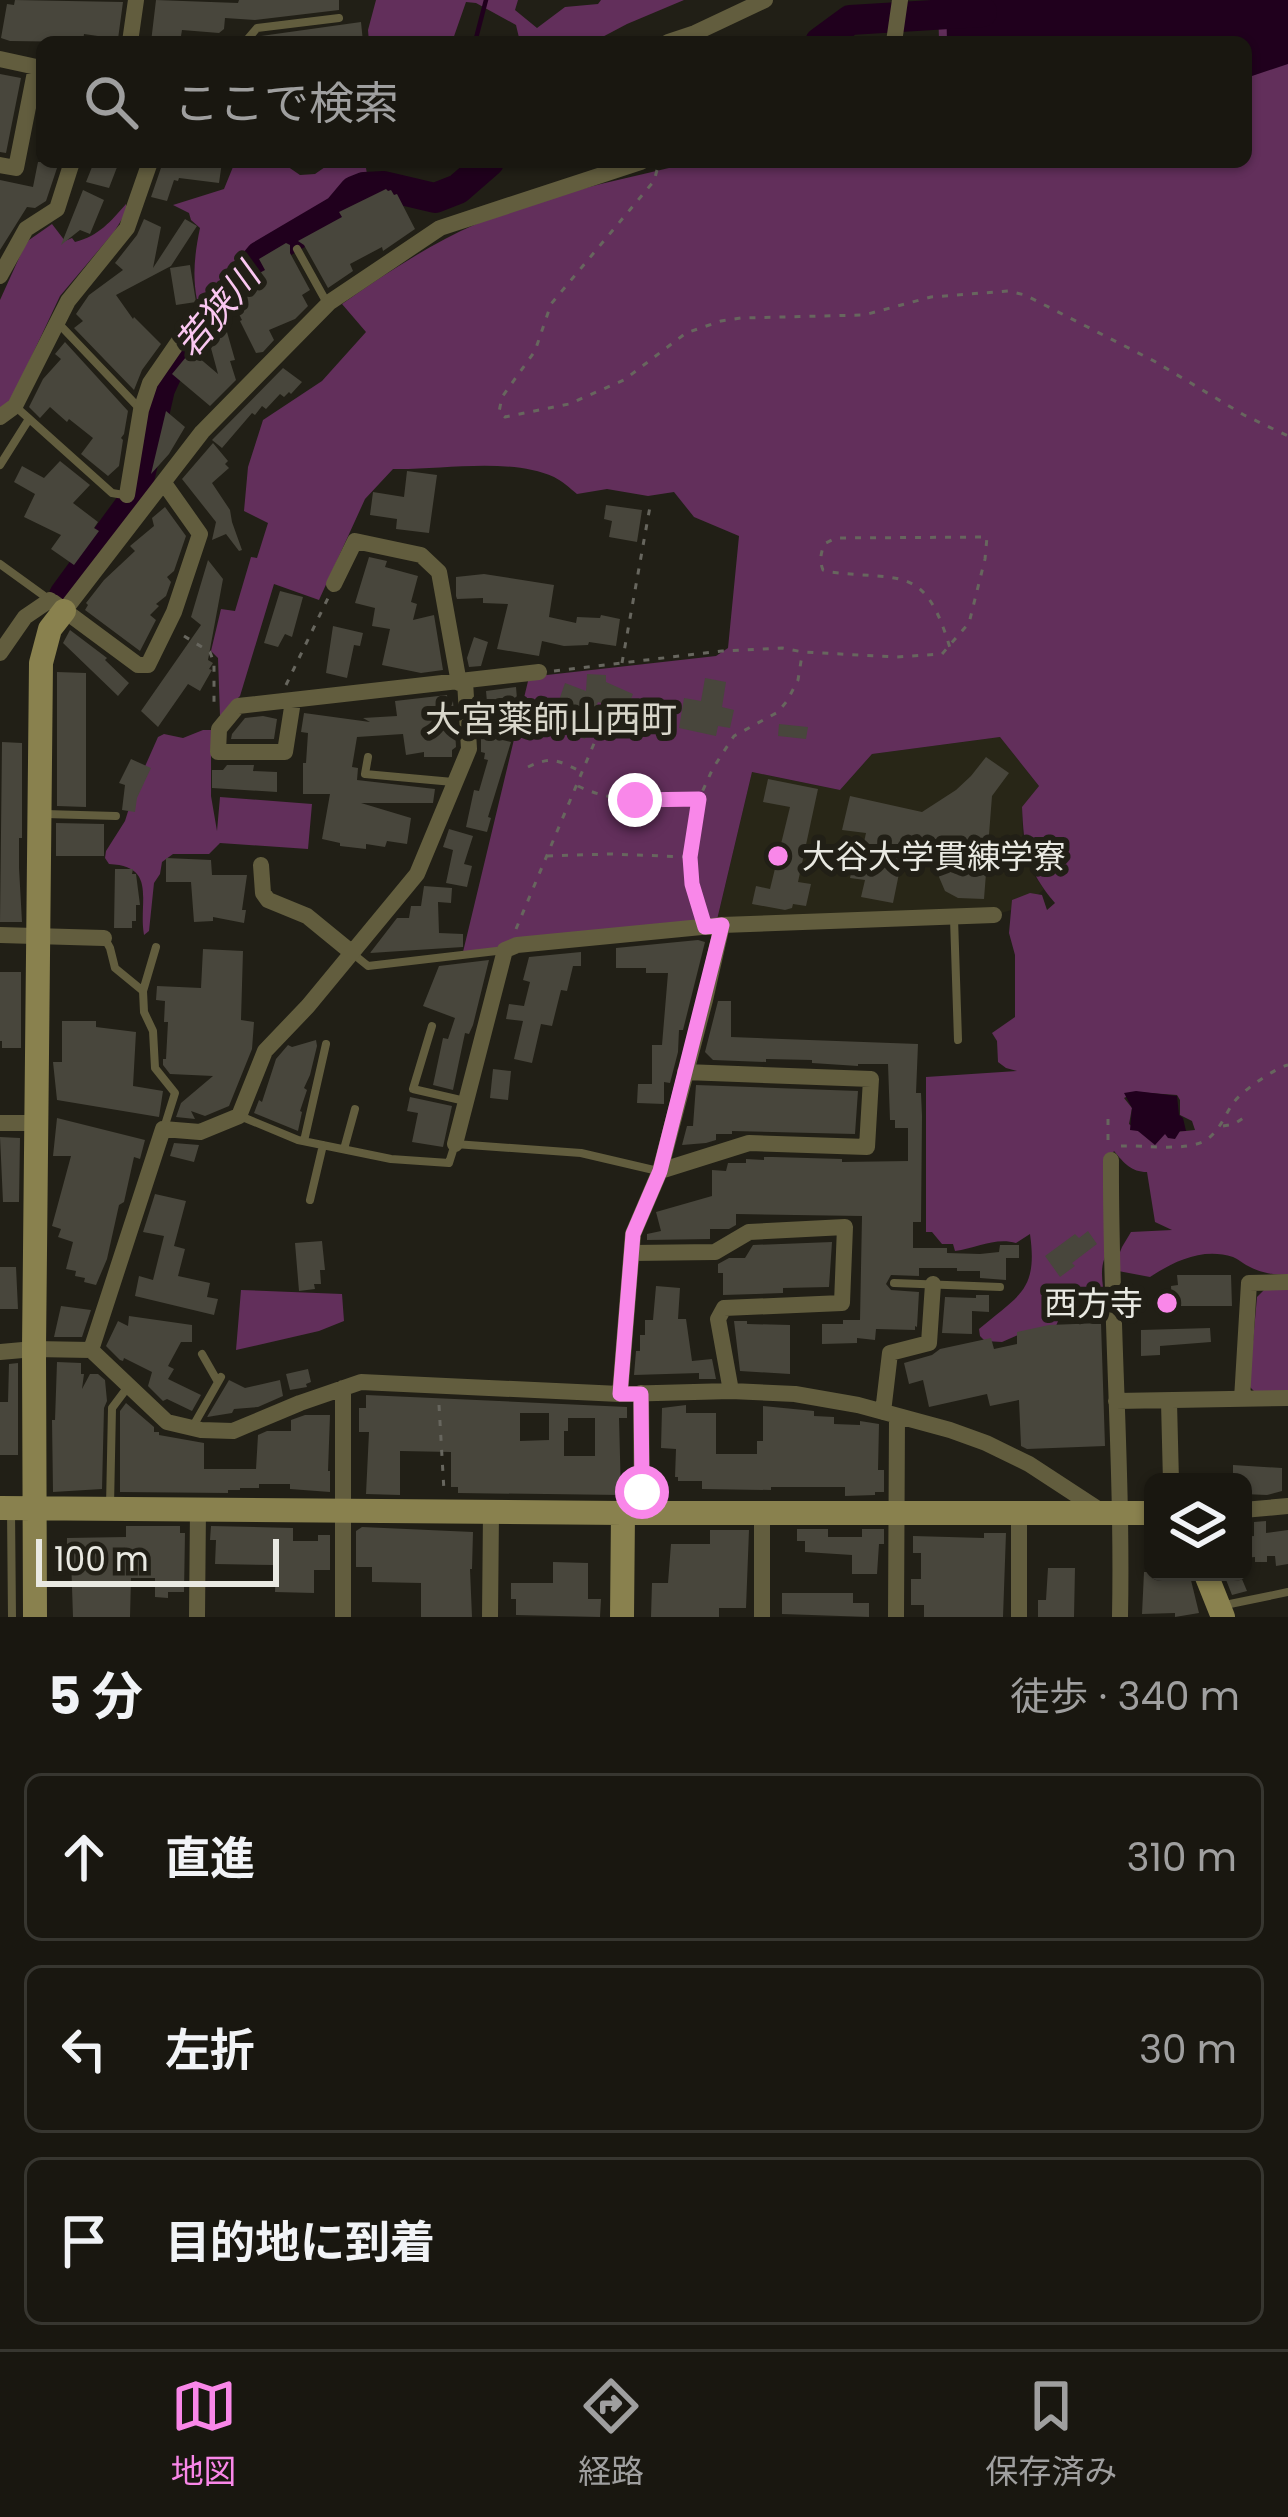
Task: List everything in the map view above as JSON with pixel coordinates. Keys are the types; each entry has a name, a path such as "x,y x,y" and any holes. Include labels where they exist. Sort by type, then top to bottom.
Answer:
{"street":[{"path":"131,36 136,0"},
{"path":"686,36 765,0"},
{"path":"894,36 900,0"},
{"path":"0,59 36,67"},
{"path":"0,165 16,169 36,81"},
{"path":"0,276 26,229 58,209 70,168"},
{"path":"15,414 68,301 127,228 148,168"},
{"path":"35,1617 15,1508 34,1349 40,663 57,605 130,507 164,483 202,431 327,305 440,228 623,168"},
{"path":"130,507 141,410 150,383 190,326"},
{"path":"57,605 138,665 148,665 200,534 164,483"},
{"path":"91,1350 164,1129 200,1132 239,1115 265,1051 417,874 469,749 462,682 439,572 421,555 356,541 332,589"},
{"path":"0,653 25,617 57,605"},
{"path":"286,702 285,752 218,752 219,729 238,706 539,672"},
{"path":"261,865 268,900 307,916 351,952"},
{"path":"454,1144 507,950 517,945 714,926 994,915"},
{"path":"620,1394 633,1234 660,1171 714,926"},
{"path":"0,935 104,938"},
{"path":"660,1171 749,1143 867,1147 871,1079 685,1072"},
{"path":"0,1123 36,1123"},
{"path":"1108,1153 1116,1401 1112,1513 1120,1617"},
{"path":"632,1253 715,1252 748,1232 844,1227 842,1303 724,1308 718,1319 731,1391"},
{"path":"1242,1399 1250,1283 1288,1282"},
{"path":"896,1617 890,1353 929,1342 933,1284"},
{"path":"0,1352 91,1350 167,1422 233,1431 361,1382 620,1394 795,1394 950,1430 986,1443 1112,1513"},
{"path":"343,1617 344,1388"},
{"path":"622,1617 641,1394"},
{"path":"1116,1401 1288,1398"},
{"path":"1169,1402 1171,1473"},
{"path":"1252,1509 1288,1506"},
{"path":"15,1508 1144,1513"},
{"path":"197,1617 198,1508"},
{"path":"490,1617 491,1511"},
{"path":"762,1511 762,1617"},
{"path":"1019,1511 1019,1617"},
{"path":"1208,1581 1221,1612"}],"lane":[{"path":"250,36 257,28 339,18"},
{"path":"297,249 327,305"},
{"path":"58,323 141,410"},
{"path":"0,465 15,414 130,507"},
{"path":"0,563 57,605"},
{"path":"368,757 365,774 454,783"},
{"path":"38,814 116,816"},
{"path":"954,916 958,1040"},
{"path":"104,938 115,968 142,992"},
{"path":"156,946 142,992 144,1012 154,1031 155,1068 176,1093 164,1129"},
{"path":"351,952 368,966 507,950"},
{"path":"432,1026 413,1089 465,1101"},
{"path":"304,1141 326,1044"},
{"path":"344,1150 356,1109"},
{"path":"239,1115 304,1141 391,1159 449,1163 454,1144 581,1153 660,1171"},
{"path":"310,1200 323,1145"},
{"path":"894,1283 1000,1287"},
{"path":"192,1428 220,1379 202,1354"},
{"path":"110,1508 112,1408 128,1386"},
{"path":"12,1617 15,1508"},
{"path":"1221,1612 1288,1592"}],"path":[{"path":"657,168 654,181 551,304 535,352 502,397 499,412 505,416 588,396 624,380 686,333 721,321 864,315 931,297 1008,291 1154,361 1288,436"},
{"path":"622,663 651,500"},
{"path":"539,672 722,651 942,654 950,648 969,623 987,537 860,536 824,544 820,562 824,570 905,578 916,585 941,620 950,648"},
{"path":"286,702 332,589"},
{"path":"167,625 209,652 214,663 214,698"},
{"path":"714,926 692,884 690,857 699,799 734,736 778,712 787,700 798,680 803,652"},
{"path":"507,950 606,715"},
{"path":"528,767 544,759 558,760 581,771"},
{"path":"576,785 600,797 699,799"},
{"path":"546,856 690,857"},
{"path":"1108,1120 1108,1153 1137,1145 1205,1141 1240,1095 1288,1065"},
{"path":"1218,1127 1248,1115"},
{"path":"1205,1141 1209,1147"},
{"path":"436,1385 444,1511"}],"shaded area":[{"path":"376,0 518,0 515,10 537,28 565,7 601,0 684,0 604,36 519,36 516,25 466,2 454,36 368,36"},
{"path":"938,0 1288,0 1288,1275 1263,1272 1222,1254 1179,1261 1150,1277 1113,1270 1131,1232 1172,1230 1155,1222 1147,1172 1132,1169 1114,1151 1109,1159 1111,1247 1102,1272 1105,1300 1099,1306 1081,1301 1069,1304 1054,1331 1025,1332 1002,1342 980,1336 979,1329 1015,1299 1028,1280 1030,1234 1016,1243 993,1242 955,1251 953,1244 942,1244 926,1232 926,1077 1017,1071 998,1062 992,1033 1015,1017 1015,955 1009,933 1012,900 1030,893 1042,895 1047,910 1055,903 1033,869 1024,836 1022,807 1039,786 1000,737 872,754 840,790 752,772 716,924 463,952 529,677 716,656 728,648 739,536 694,517 674,492 648,496 607,489 577,494 554,477 517,467 393,469 365,499 319,600 274,584 240,696 220,716 218,658 211,651 221,609 235,611 251,557 257,558 268,523 244,511 248,467 263,420 322,381 366,332 342,304 445,239 567,193 669,168 1252,168 1252,36 939,36","holes":["1136,1092 1177,1095 1180,1115 1192,1121 1195,1130 1159,1138 1129,1124 1132,1108 1124,1098"]},
{"path":"946,0 1288,0 1288,64 1252,76 1252,36 947,36"},
{"path":"233,168 290,168 300,175 324,168 366,168 368,180 301,228 296,244 255,263 206,307 197,300 195,282 200,228 189,213 173,205 224,189"},
{"path":"126,204 127,211 114,232 60,296 11,400 0,408 0,300 24,247 52,224 65,241 91,236"},
{"path":"211,730 211,796 217,831 220,797 312,804 308,849 220,843 209,854 173,854 162,862 154,883 149,931 144,935 140,879 124,866 109,864 106,851 125,821 158,737 183,738"},
{"path":"1000,737 1039,786 1022,809 1023,845 1031,871 1044,889 1026,906 994,915 716,924 752,772 840,790 872,754"},
{"path":"1124,1093 1177,1096 1186,1131 1175,1139 1165,1134 1155,1145 1130,1130 1132,1108"},
{"path":"1288,1288 1288,1391 1255,1392 1249,1386 1257,1297 1265,1289"},
{"path":"241,1290 342,1294 344,1321 236,1350"}],"building":[{"path":"15,0 123,2 118,36 36,36 36,41 1,38 7,4 14,5"},
{"path":"156,0 339,0 339,10 255,20 225,18 219,33 182,30 181,36 152,36"},
{"path":"361,22 362,36 261,36"},
{"path":"0,74 21,78 6,153 0,152"},
{"path":"37,168 57,168 46,201 27,207 0,250 0,180 33,187"},
{"path":"92,168 117,168 109,188 86,182"},
{"path":"161,168 221,168 219,183 179,178 167,201 151,197"},
{"path":"386,189 397,194 415,229 383,251 382,247 350,264 353,271 328,288 298,241 342,217 339,212"},
{"path":"83,190 104,200 90,234 80,230 61,245"},
{"path":"144,219 161,227 153,268 185,219 197,226 171,266 116,295 133,319 161,344 134,390 74,328 83,321 76,314 89,295 123,270 115,263"},
{"path":"286,243 310,290 302,295 308,306 295,319 269,330 274,340 256,353 240,321 237,310 246,304 238,290 265,270 259,259"},
{"path":"190,265 196,302 176,305 170,268"},
{"path":"227,332 236,380 210,406 172,374 191,351 218,374 208,337"},
{"path":"65,342 128,411 119,466 108,476 81,454 93,438 50,407 40,418 29,407 43,379 61,359 55,354"},
{"path":"283,368 302,382 291,394 280,394 266,409 262,406 252,413 222,448 212,440"},
{"path":"166,411 185,427 151,474"},
{"path":"213,443 228,461 229,468 212,483 230,510 239,551 226,534 212,540 216,522 182,479"},
{"path":"60,461 90,485 73,503 98,522 94,528 99,531 74,565 51,549 61,535 24,517 35,494 14,482 22,466 44,478"},
{"path":"407,471 437,475 429,533 396,529 397,519 370,515 373,492 404,497"},
{"path":"606,505 642,510 637,542 609,537 612,521 604,519"},
{"path":"165,507 186,536 174,571 167,577 171,582 166,596 150,615 156,620 140,651 85,610 86,603 135,551 130,546 154,526 152,518"},
{"path":"369,557 418,576 411,602 417,604 413,620 434,615 443,670 421,673 382,665 390,629 372,626 375,608 355,603"},
{"path":"208,560 223,579 208,660 212,670 200,691 188,684 158,727 141,711 201,625 191,617"},
{"path":"484,574 554,585 549,617 576,623 577,617 620,619 616,646 542,641 539,656 497,649 508,604 456,596 456,577"},
{"path":"280,591 303,597 292,637 285,634 278,647 264,643"},
{"path":"333,626 363,633 360,646 354,645 347,678 326,673"},
{"path":"70,630 107,658 129,683 118,696 63,643"},
{"path":"474,637 488,642 481,666 469,667 467,658"},
{"path":"57,672 86,673 86,807 57,806"},
{"path":"587,674 606,675 606,682 633,694 625,713 598,702 585,739 564,732 571,710 557,706 565,683 586,691"},
{"path":"705,678 726,682 722,707 734,710 730,728 718,726 716,736 679,728 684,698 701,701"},
{"path":"516,687 514,722 489,724 486,691"},
{"path":"447,695 449,713 453,701 455,728 450,728 455,729 456,747 452,757 424,757 424,752 406,755 403,734 357,737 352,767 358,768 357,780 435,789 433,803 361,803 411,818 407,844 387,841 385,847 366,844 366,849 322,839 330,794 303,794 308,733 301,732 304,713 370,722 363,718 397,716 395,701"},
{"path":"245,718 277,719 274,739 231,739"},
{"path":"779,724 808,727 806,739 778,736"},
{"path":"481,735 511,742 487,832 466,827 474,790 479,791 488,760 481,752"},
{"path":"2,742 22,743 22,922 0,922"},
{"path":"986,757 1009,773 992,796 984,899 958,898 945,891 939,877 943,837 904,849 893,903 861,897 865,880 850,878 853,864 859,865 866,833 842,830 850,796 922,812 956,790"},
{"path":"131,759 151,768 135,812 122,810 125,785 119,783"},
{"path":"254,765 253,771 277,772 277,792 212,788 212,770"},
{"path":"768,779 818,789 798,882 811,884 806,906 793,904 785,910 752,904 756,886 770,889 790,807 763,802"},
{"path":"56,823 104,824 104,856 56,856"},
{"path":"449,829 473,836 464,864 472,866 467,887 446,883 453,850 443,847"},
{"path":"166,858 211,860 212,875 247,875 244,923 213,917 213,921 194,922 191,882 166,882"},
{"path":"115,869 133,869 136,874 140,905 136,905 132,928 114,928"},
{"path":"424,886 452,888 451,903 438,902 439,933 463,934 463,947 370,953 397,918 409,918 411,906 421,906"},
{"path":"705,942 683,1030 679,1030 670,1083 664,1082 664,1104 637,1103 638,1084 652,1084 652,1045 662,1045 668,973 616,968 616,948"},
{"path":"203,949 243,951 241,1020 254,1022 252,1049 229,1106 205,1116 191,1111 195,1119 176,1117 181,1103 213,1076 170,1074 163,1065 168,1022 164,1022 165,1001 156,1000 157,986 201,988"},
{"path":"581,952 581,966 573,966 567,991 561,990 552,1026 541,1024 532,1063 514,1059 523,1021 506,1019 509,1004 524,1006 530,982 523,980 529,957"},
{"path":"489,960 473,1025 465,1033 453,1090 433,1085 443,1038 448,1039 455,1018 423,1006 439,966"},
{"path":"0,972 21,972 21,1048 2,1048 0,1041"},
{"path":"718,1001 731,1001 731,1037 918,1044 921,1222 913,1222 913,1248 980,1254 999,1252 1000,1245 1019,1245 1019,1258 1006,1258 1006,1280 980,1278 980,1271 957,1268 919,1268 919,1276 891,1275 886,1284 891,1290 919,1292 915,1330 876,1329 875,1340 822,1344 822,1324 860,1320 862,1216 736,1214 736,1225 710,1229 710,1239 647,1240 647,1234 661,1231 656,1212 712,1196 712,1170 726,1171 728,1163 764,1157 908,1161 908,1128 895,1128 895,1120 890,1120 888,1064 713,1060 705,1052"},
{"path":"62,1021 96,1021 96,1027 136,1032 133,1086 163,1091 159,1117 57,1100 53,1062 62,1062"},
{"path":"316,1040 298,1131 254,1113 276,1059 288,1045"},
{"path":"493,1069 511,1071 508,1100 490,1098"},
{"path":"696,1085 858,1091 855,1134 732,1131 716,1134 716,1140 706,1143 682,1145 687,1126 693,1126"},
{"path":"410,1097 452,1106 443,1147 412,1142 418,1113 407,1111"},
{"path":"57,1118 145,1140 140,1159 134,1157 96,1285 66,1269 73,1242 58,1237 61,1229 52,1226 71,1156 53,1156"},
{"path":"0,1137 20,1138 19,1202 3,1202"},
{"path":"174,1143 199,1145 194,1162 170,1156"},
{"path":"155,1194 186,1201 174,1246 185,1249 178,1276 210,1283 207,1297 218,1299 214,1315 135,1296 139,1276 153,1280 164,1236 143,1232"},
{"path":"1088,1231 1097,1244 1060,1277 1045,1256 1075,1234 1079,1238"},
{"path":"322,1241 325,1270 320,1270 321,1284 299,1291 295,1243"},
{"path":"832,1242 829,1287 723,1295 718,1264 745,1258 753,1245"},
{"path":"0,1267 16,1267 18,1309 0,1309"},
{"path":"1177,1275 1231,1275 1232,1306 1172,1306 1171,1286 1178,1285"},
{"path":"656,1286 680,1288 678,1319 686,1319 692,1361 712,1359 716,1379 699,1379 699,1373 634,1375 645,1320 653,1320"},
{"path":"989,1295 989,1312 972,1311 972,1334 942,1333 945,1297"},
{"path":"61,1306 91,1310 82,1337 54,1337"},
{"path":"129,1316 192,1325 192,1342 181,1342 168,1366 174,1369 168,1379 201,1395 192,1411 163,1401 148,1386 152,1372 120,1360 106,1346 118,1321 128,1326"},
{"path":"734,1321 790,1325 790,1374 740,1371"},
{"path":"1101,1323 1105,1446 1027,1449 1021,1446 1019,1400 990,1406 987,1394 929,1407 923,1380 909,1384 904,1363 940,1349 991,1338 994,1349 1017,1344 1017,1332"},
{"path":"1210,1328 1211,1342 1160,1346 1160,1355 1141,1356 1141,1330"},
{"path":"57,1362 81,1363 82,1389 90,1374 105,1380 102,1489 53,1492"},
{"path":"18,1363 18,1455 0,1455 0,1402 8,1402 9,1364"},
{"path":"308,1369 311,1382 307,1387 290,1390 286,1374"},
{"path":"229,1380 245,1388 280,1380 283,1396 258,1407 207,1417"},
{"path":"366,1395 627,1407 627,1418 619,1418 621,1495 458,1493 458,1487 451,1487 451,1452 400,1451 400,1495 366,1494 369,1432 359,1432 359,1408 366,1408","holes":["520,1413 549,1413 549,1440 520,1441","568,1418 595,1418 595,1456 564,1456"]},
{"path":"126,1403 159,1435 204,1443 204,1469 256,1469 258,1435 291,1431 291,1420 305,1415 330,1415 330,1492 259,1484 259,1488 228,1493 120,1492 120,1411"},
{"path":"686,1405 686,1413 716,1413 716,1454 757,1454 757,1441 763,1441 763,1406 814,1411 814,1416 834,1417 834,1424 879,1424 878,1470 884,1470 884,1492 845,1496 845,1487 702,1489 702,1481 678,1481 676,1449 661,1448 662,1408"},
{"path":"1233,1465 1282,1468 1282,1491 1252,1494 1252,1473 1233,1473"},
{"path":"1266,1521 1266,1533 1288,1530 1288,1564 1276,1566 1275,1556 1255,1562 1254,1522"},
{"path":"126,1526 180,1526 180,1533 185,1533 184,1592 155,1597 155,1578 131,1578 130,1617 73,1617 67,1538 126,1537"},
{"path":"211,1526 293,1528 293,1541 318,1541 318,1535 330,1535 330,1570 314,1570 314,1593 275,1592 276,1565 215,1564"},
{"path":"362,1527 473,1532 472,1617 421,1617 421,1583 372,1582 372,1567 356,1567 356,1531"},
{"path":"797,1529 828,1529 828,1537 862,1537 862,1529 884,1529 877,1574 852,1574 852,1555 805,1552 805,1541 797,1541"},
{"path":"710,1530 749,1530 746,1608 719,1608 719,1617 651,1617 652,1583 668,1583 671,1544 710,1544"},
{"path":"984,1533 1006,1533 1003,1617 924,1617 924,1605 911,1605 911,1579 921,1579 921,1553 913,1553 913,1536 984,1538"},
{"path":"553,1562 588,1563 588,1599 601,1599 600,1617 516,1615 511,1583 553,1583"},
{"path":"1048,1568 1075,1568 1074,1617 1038,1617 1038,1600 1046,1600"},
{"path":"1144,1572 1144,1581 1191,1581 1199,1613 1142,1614"},
{"path":"1227,1581 1243,1581 1247,1591 1232,1595"},
{"path":"782,1593 853,1593 853,1603 869,1603 869,1617 782,1614"}],"waterway":[{"path":"477,36 486,0"},
{"name":"若狭川","path":"828,36 850,20 982,12"},
{"path":"475,168 478,173"},
{"name":"若狭川","path":"64,595 135,498 160,389 171,365 260,256 338,210 354,191 364,187 384,186 435,198 458,189 482,168"}],"place":[{"name":"大谷大学貫練学寮","path":"778,856"},
{"name":"西方寺","path":"1167,1303"}],"district":[{"name":"大宮薬師山西町","path":"551,719"}],"route":[{"path":"635,800 699,799 690,857 692,884 705,927 722,925 660,1171 633,1234 620,1394 641,1394 642,1492"}]}
